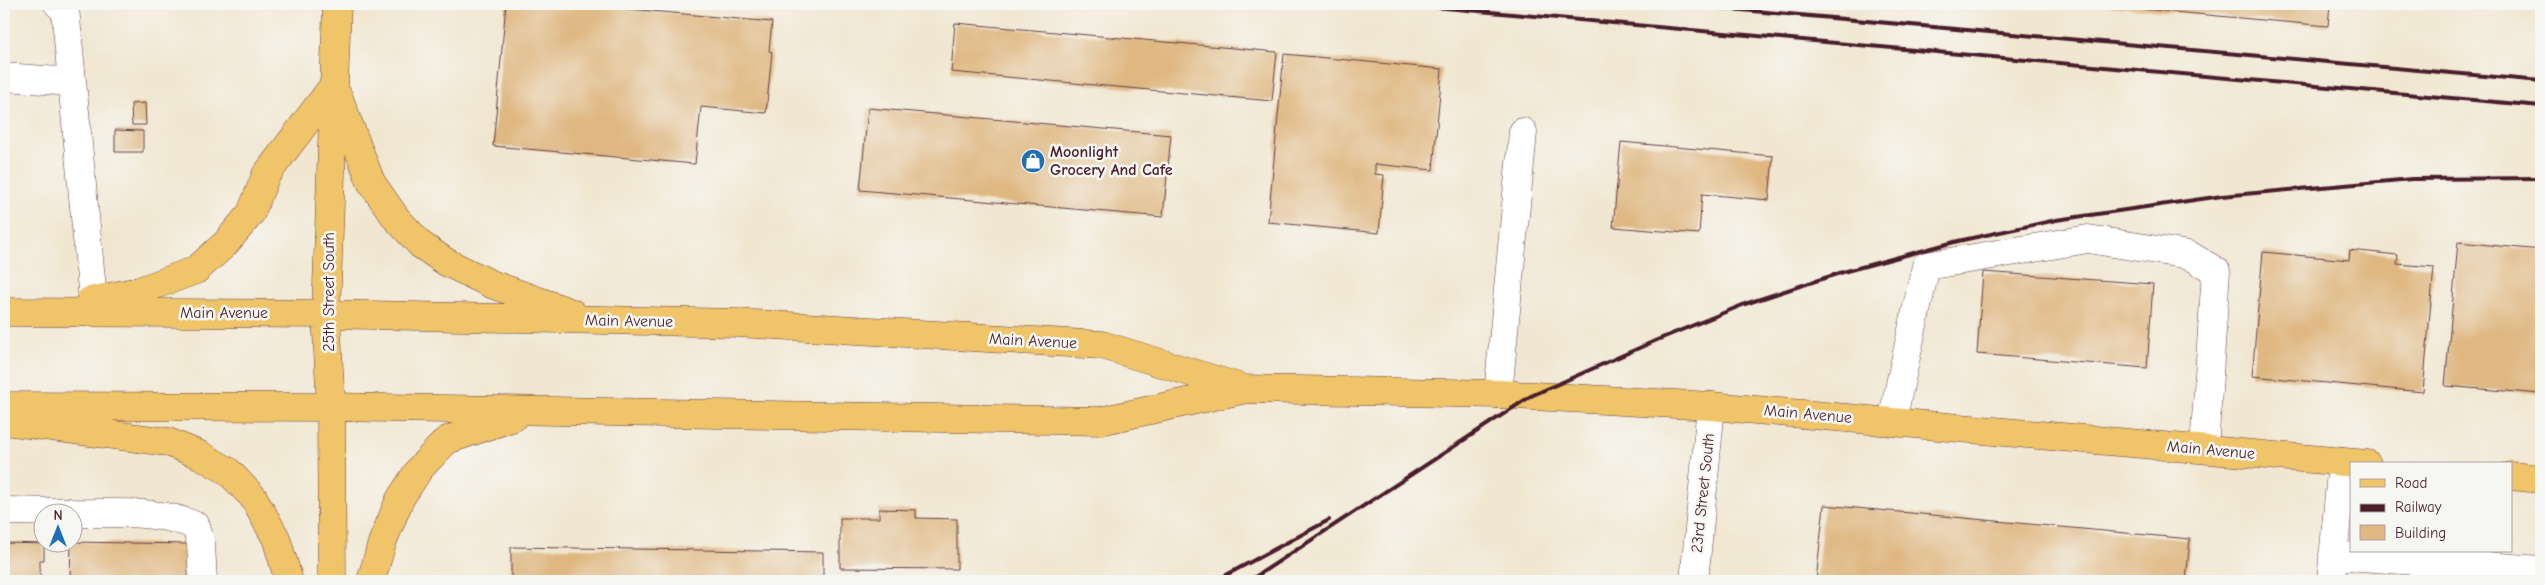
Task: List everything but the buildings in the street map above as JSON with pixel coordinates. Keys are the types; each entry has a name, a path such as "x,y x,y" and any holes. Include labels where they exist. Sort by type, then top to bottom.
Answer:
{"main road":[{"name":"25th Street South","path":"332,581 331,407 326,314 337,4"},
{"path":"32,312 139,291 196,270 225,244 251,212 266,175 334,85"},
{"path":"334,85 371,182 396,218 421,245 446,262 491,284 594,321"},
{"name":"Main Avenue","path":"4,312 326,314 738,323 1102,345 1246,389"},
{"name":"Main Avenue","path":"4,406 331,407 1100,421 1246,389 1498,394 1711,406 2350,463"},
{"path":"371,581 382,543 400,499 423,465 447,440 530,411"},
{"path":"4,421 168,442 200,455 228,471 253,497 276,538 289,581"},
{"path":"2512,476 2541,478"}],"street":[{"path":"58,4 65,8 93,300"},
{"path":"4,77 72,82"},
{"path":"1498,394 1523,132"},
{"path":"1892,421 1926,266 2088,239 2189,255 2216,271 2204,449"},
{"name":"23rd Street South","path":"1694,581 1711,406"},
{"path":"2350,486 2332,568 2465,558 2541,570"},
{"path":"4,510 32,511"},
{"path":"82,513 156,515 187,521 196,526 201,544 202,581"}],"railway":[{"path":"1401,4 2541,106"},
{"path":"1675,4 2541,81"},
{"path":"1249,581 1531,396 1657,340 1745,304 1843,272 1958,241 2056,220 2222,196 2412,179 2541,178"},
{"path":"1215,581 1329,520"}],"place":[{"name":"Moonlight Grocery And Cafe","path":"1033,161"}]}
